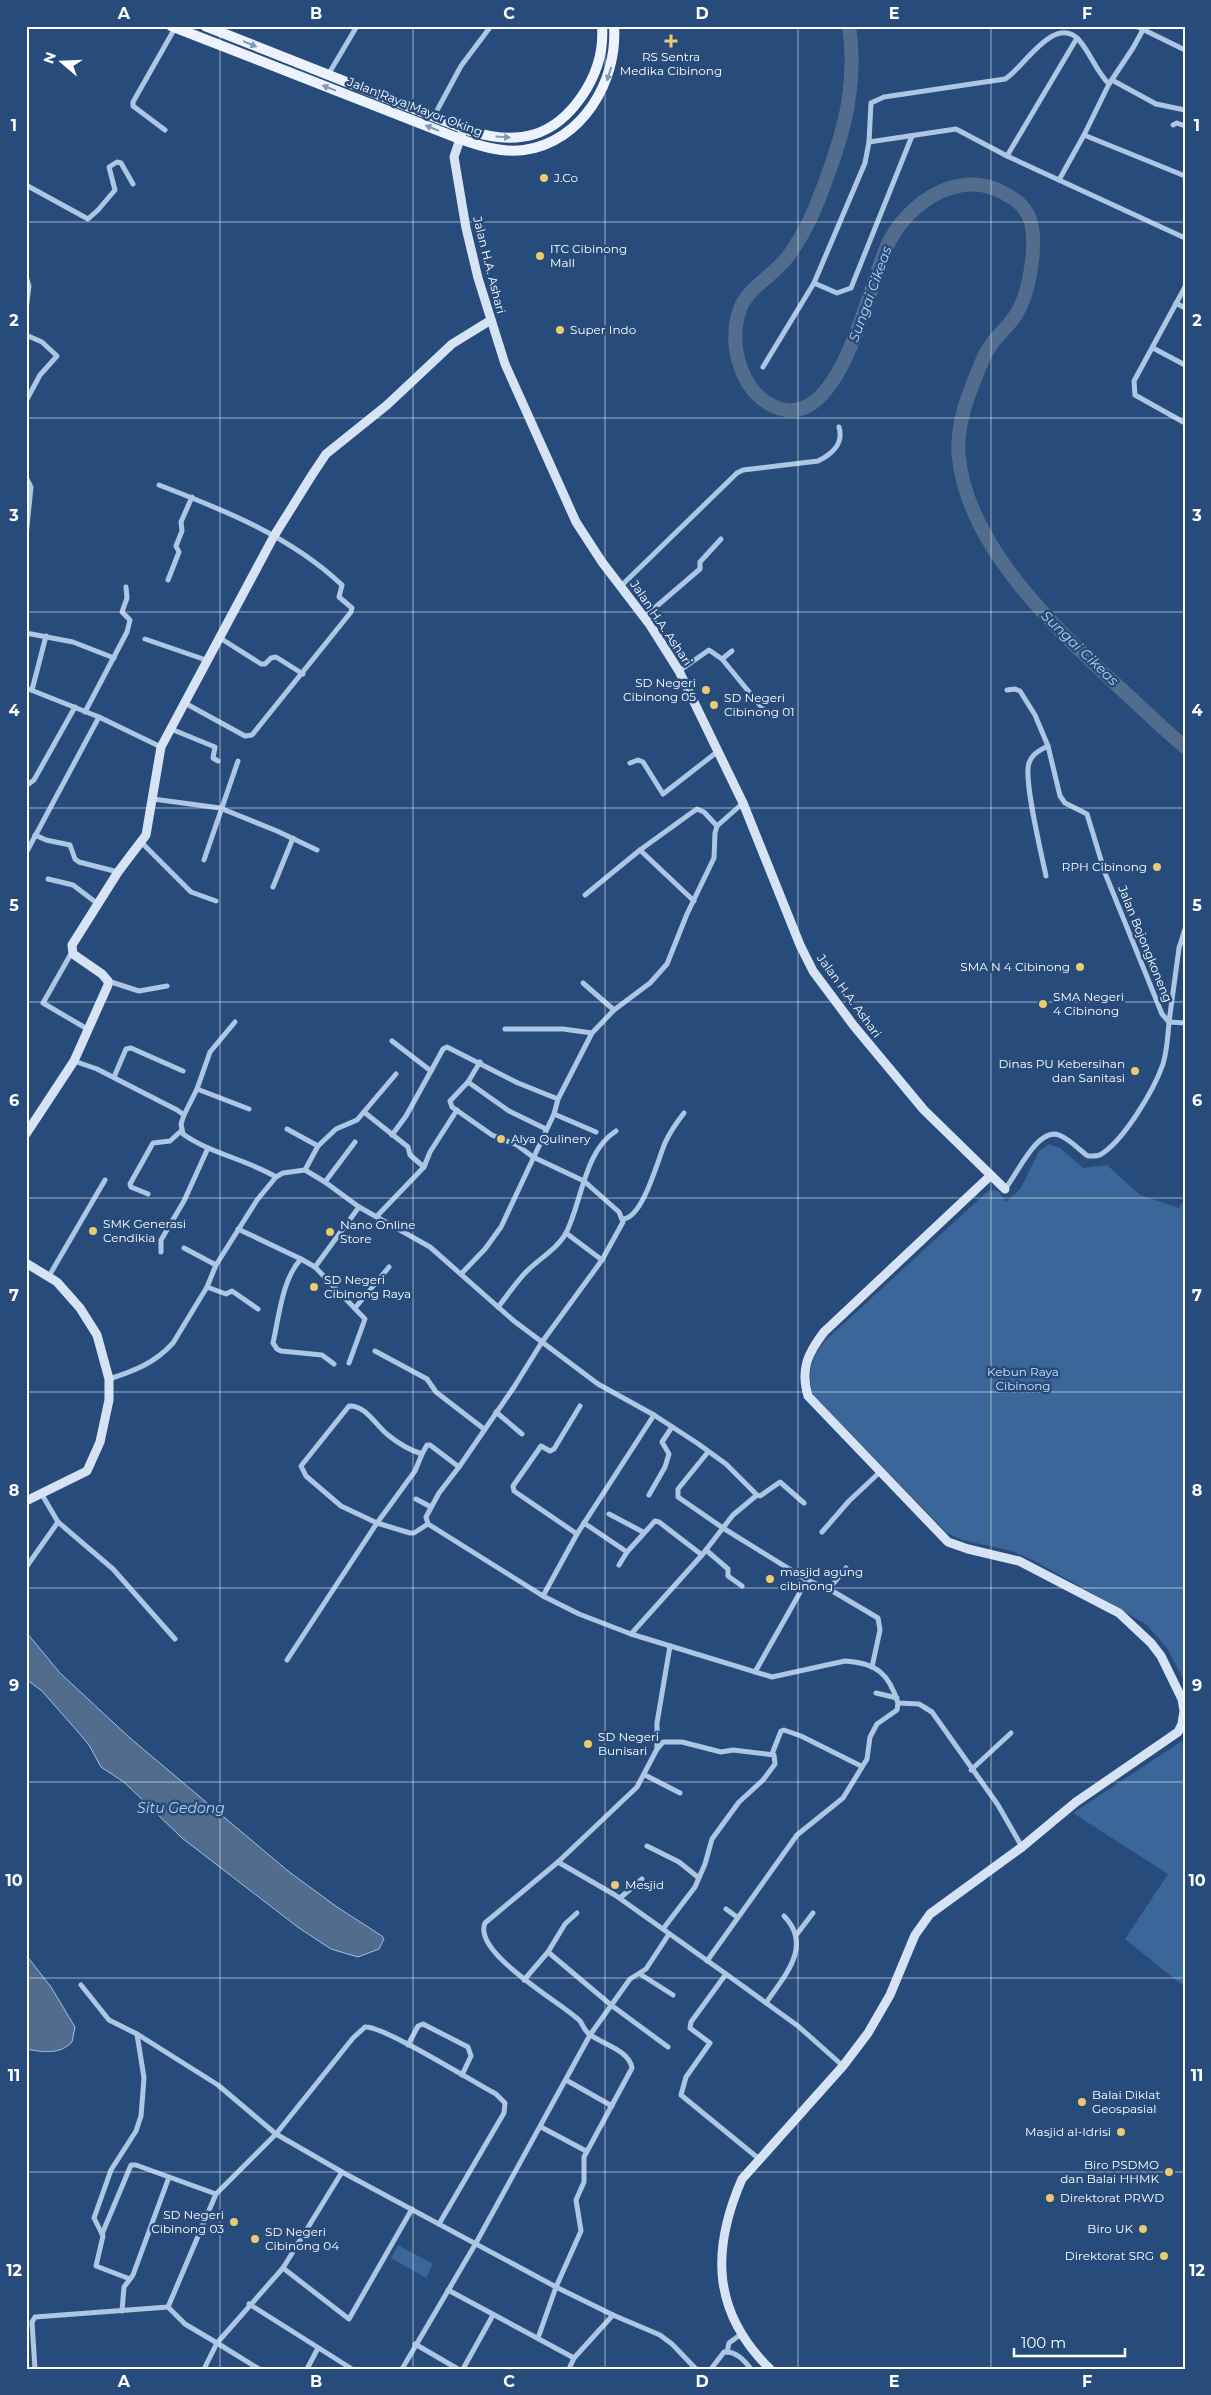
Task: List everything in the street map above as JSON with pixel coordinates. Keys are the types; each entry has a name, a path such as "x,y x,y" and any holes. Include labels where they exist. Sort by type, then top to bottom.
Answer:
{"main road":[{"name":"Jalan Raya Mayor Oking","path":"205,26 486,136 518,138 538,134 563,119 582,96 596,72 602,47 602,26"},
{"name":"Jalan Raya Mayor Oking","path":"173,27 460,140 491,148 513,151 542,146 560,136 587,113 605,84 614,49 614,26"},
{"path":"301,77 305,66"}],"street":[{"path":"328,75 357,26"},
{"path":"434,116 461,66 491,26"},
{"path":"1136,26 1144,28 1185,50"},
{"path":"165,130 136,109 133,102 173,27"},
{"path":"1059,180 1110,82 1144,28"},
{"path":"763,367 814,283 861,174 869,142 870,107 874,100 1005,79 1014,73 1044,41 1063,34 1077,38 1085,48 1098,74 1110,82 1156,104 1185,110"},
{"path":"1007,156 1077,38"},
{"path":"1173,125 1177,123 1185,126"},
{"name":"Jalan H.A. Ashari","path":"464,128 454,152 468,237 505,364 533,422 566,502 602,562 644,617 679,671 742,803 800,945 813,971 910,1094 1004,1189"},
{"path":"869,142 956,129 1007,156 1185,238"},
{"path":"1084,135 1185,176"},
{"path":"814,283 837,293 851,288 912,136"},
{"path":"26,185 88,218 98,210 114,190 109,167 117,162 121,163 133,184"},
{"path":"26,276 28,286 26,310"},
{"path":"1185,287 1136,376 1133,392 1185,423"},
{"path":"1176,303 1185,308"},
{"path":"89,1030 43,1003 72,952 74,941 118,872 141,842 149,826 161,747 183,702 220,638 274,536 326,454 395,398 452,344 491,320"},
{"path":"26,335 42,342 56,356 40,376 26,401"},
{"path":"1153,348 1185,365"},
{"path":"621,586 736,473 743,470 818,461 829,456 838,445 842,435 839,426"},
{"path":"26,476 31,487 26,536"},
{"path":"159,485 274,536 320,564 342,586 339,597 352,608 351,612 303,674 265,721 248,738 183,702"},
{"path":"168,580 180,552 176,546 182,531 180,525 192,498"},
{"path":"644,617 700,569 700,562 721,539"},
{"path":"85,712 114,658 130,622 122,612 126,598 126,587"},
{"path":"26,633 74,642 114,658"},
{"path":"46,636 29,689 75,707 161,747"},
{"path":"220,638 261,664 265,664 271,658 276,657 303,674"},
{"path":"144,639 206,660"},
{"path":"679,671 709,650 722,659 764,709"},
{"path":"722,659 732,651"},
{"name":"Jalan Bojongkoneng","path":"1007,690 1017,689 1035,715 1048,746 1060,796 1065,803 1087,814 1105,873 1155,998 1164,1018 1169,1022"},
{"path":"26,786 34,780 75,707"},
{"path":"26,853 98,718"},
{"path":"171,729 214,747 213,758 218,761"},
{"path":"1046,876 1033,819 1027,768 1033,756 1048,746"},
{"path":"630,763 638,760 643,762 663,794 717,752"},
{"path":"204,860 220,808 238,761"},
{"path":"153,800 220,808 317,850"},
{"path":"461,1274 485,1249 501,1228 554,1114 558,1099 592,1033 614,1010 644,990 667,964 714,858 717,826 742,803"},
{"path":"585,895 640,850 697,809 704,812 717,826"},
{"path":"35,835 46,840 70,845 75,859 80,862 118,872"},
{"path":"273,887 292,838"},
{"path":"141,842 191,892 216,902"},
{"path":"640,850 694,901"},
{"path":"48,879 73,885 98,904"},
{"path":"1004,1189 1034,1146 1046,1136 1055,1134 1062,1136 1088,1156 1102,1154 1112,1145 1135,1114 1156,1080 1163,1064 1178,948 1185,929"},
{"path":"72,952 76,957 102,974 108,981 139,991 167,986"},
{"path":"28,1128 74,1061 89,1030 108,981"},
{"path":"584,983 614,1010"},
{"path":"148,1194 131,1187 130,1184 153,1143 170,1141 181,1131 184,1115 197,1089 210,1052 235,1022"},
{"path":"1169,1022 1185,1023"},
{"path":"505,1029 563,1029 592,1033"},
{"path":"392,1041 431,1071"},
{"path":"392,1135 410,1110 443,1049 447,1047 480,1062 518,1083 558,1099"},
{"path":"114,1077 126,1049 131,1048 182,1071"},
{"path":"74,1061 114,1077 184,1115"},
{"path":"480,1062 468,1082 450,1101 452,1107 492,1135 517,1145 534,1157 584,1181 619,1212 623,1219 622,1227 602,1260 542,1342 514,1388 431,1507 426,1517 428,1524 543,1596 579,1614 631,1634 755,1672 776,1676 846,1661 872,1667 889,1679 898,1700 896,1710 876,1724 870,1737 867,1759 843,1798 797,1835 708,1961"},
{"path":"305,1170 318,1146 330,1133 354,1123 396,1074"},
{"path":"468,1082 509,1111 546,1130"},
{"path":"197,1089 249,1108"},
{"path":"377,1216 424,1167 430,1152 457,1110"},
{"path":"364,1112 408,1147 410,1155 424,1167"},
{"path":"623,1219 628,1218 646,1194 664,1144 684,1113"},
{"path":"554,1114 596,1132"},
{"path":"287,1129 318,1146"},
{"path":"181,1131 185,1136 208,1148 254,1164 276,1177"},
{"path":"498,1307 526,1272 560,1242 566,1233 584,1181 604,1141 616,1131"},
{"path":"325,1182 355,1142"},
{"path":"161,1252 161,1240 184,1201 208,1148"},
{"path":"109,1379 138,1370 166,1350 207,1286 216,1266 249,1210 276,1177 283,1173 305,1170 359,1206 426,1244 498,1307 542,1342 598,1384 654,1415 726,1464 757,1495"},
{"path":"770,2369 740,2335 725,2298 722,2270 723,2246 734,2197 742,2179 758,2158 843,2066 878,2017 915,1935 930,1914 1022,1847 1076,1802 1178,1732 1184,1711 1182,1699 1161,1656 1151,1643 1119,1613 1019,1561 952,1544 808,1396 804,1381 806,1359 824,1332 990,1176"},
{"path":"49,1276 105,1180"},
{"path":"315,1267 359,1206"},
{"path":"238,1229 315,1267 362,1315 365,1322 355,1340 348,1362"},
{"path":"566,1233 602,1260"},
{"path":"184,1248 216,1266"},
{"path":"301,1259 294,1267 285,1295 274,1346 281,1351 322,1355 334,1364"},
{"path":"26,1263 49,1276 72,1298 94,1330 109,1379 109,1400 100,1442 82,1474 41,1492 26,1501"},
{"path":"354,1308 389,1267"},
{"path":"207,1286 226,1294 232,1291 237,1292 258,1309"},
{"path":"376,1351 426,1379 436,1392 484,1429"},
{"path":"422,1454 411,1451 387,1434 358,1407 349,1406 303,1464 303,1472 341,1506 377,1523 410,1533 414,1533 428,1524"},
{"path":"577,1534 514,1491 514,1486 539,1448 543,1446 550,1451 554,1449 580,1406"},
{"path":"496,1412 522,1434"},
{"path":"543,1596 577,1534 654,1415"},
{"path":"649,1495 665,1467 668,1454 662,1442 672,1427"},
{"path":"287,1660 377,1523 416,1471 427,1446 432,1446 459,1467"},
{"path":"708,1452 683,1482 677,1494 723,1528 807,1580 829,1589 878,1618 880,1630 872,1667"},
{"path":"822,1532 849,1501 881,1471"},
{"path":"631,1634 702,1555 733,1515 757,1495 780,1482 804,1503"},
{"path":"41,1492 58,1522 113,1569 175,1639"},
{"path":"416,1499 431,1507"},
{"path":"609,1514 643,1532"},
{"path":"27,1566 58,1522"},
{"path":"619,1565 627,1552 653,1522 658,1522 702,1555"},
{"path":"584,1523 627,1552"},
{"path":"706,1550 728,1569 728,1576 731,1580 742,1586"},
{"path":"829,1589 846,1568"},
{"path":"755,1672 807,1580"},
{"path":"657,1749 657,1723 670,1646"},
{"path":"876,1693 919,1704 932,1712 971,1770 998,1805 1022,1847"},
{"path":"772,1754 782,1730 801,1736 861,1766"},
{"path":"971,1770 1011,1734"},
{"path":"538,2338 556,2287 581,2231 576,2200 584,2182 586,2152 632,2072 632,2063 627,2056 590,2035 581,2022 524,1980 488,1941 483,1932 483,1927 485,1923 558,1862 637,1787 657,1749 663,1742 675,1741 697,1744 720,1752 733,1750 772,1754 776,1757 775,1764 763,1780 739,1802 712,1839 699,1878 663,1929"},
{"path":"645,1775 680,1793"},
{"path":"647,1846 678,1862 699,1878"},
{"path":"558,1862 620,1898 821,2044 843,2066"},
{"path":"620,1898 642,1879"},
{"path":"726,1909 738,1917"},
{"path":"524,1980 548,1952 565,1924 577,1913"},
{"path":"766,2003 796,1954 797,1934 812,1913"},
{"path":"784,1916 797,1934"},
{"path":"402,2369 476,2243 590,2035 630,1979 640,1974 669,1934"},
{"path":"548,1952 610,2005 668,2047"},
{"path":"640,1974 673,1995"},
{"path":"726,1974 691,2022 690,2028 710,2043 686,2076 681,2095 758,2158"},
{"path":"81,1985 109,2020 137,2034 218,2085 276,2134 342,2172 556,2287 666,2339 696,2369"},
{"path":"408,2045 418,2026 423,2024 468,2047 472,2056 462,2075"},
{"path":"168,2307 216,2194 276,2134 353,2038 363,2029 373,2027 408,2045 500,2096 506,2103 506,2110 439,2224"},
{"path":"102,2234 94,2219 96,2211 111,2170 136,2131 141,2116 144,2078 137,2034"},
{"path":"566,2080 612,2106"},
{"path":"541,2127 586,2152"},
{"path":"130,2278 97,2266 102,2234 131,2165 216,2194"},
{"path":"204,2369 217,2342 283,2268 342,2172"},
{"path":"122,2311 124,2287 130,2278 150,2232 169,2177"},
{"path":"283,2268 349,2319 412,2210"},
{"path":"448,2290 574,2358"},
{"path":"249,2304 352,2369"},
{"path":"35,2369 32,2322 35,2317 168,2307"},
{"path":"168,2307 184,2324 217,2342 259,2369"},
{"path":"463,2369 493,2315"},
{"path":"569,2369 574,2358 613,2315"},
{"path":"727,2352 729,2344 740,2335"},
{"path":"415,2344 458,2369"},
{"path":"307,2369 318,2348"},
{"path":"712,2369 723,2353 727,2352 739,2356 751,2369"}],"green space":[{"name":"Kebun Raya Cibinong","path":"1049,1144 1060,1148 1083,1168 1107,1165 1140,1195 1179,1208 1185,1198 1185,1682 1167,1648 1146,1624 1035,1561 1012,1551 962,1540 946,1532 813,1395 810,1379 812,1366 817,1353 826,1340 989,1190 998,1191 1006,1202 1021,1188 1039,1151"},
{"path":"1185,1739 1185,1987 1125,1939 1168,1874 1073,1813"},
{"path":"398,2245 433,2264 426,2278 391,2258"}],"water":[{"name":"Situ Gedong","path":"26,1632 60,1673 130,1738 288,1871 337,1907 382,1936 384,1939 379,1949 358,1957 331,1949 299,1928 182,1838 124,1782 101,1767 89,1745 78,1732 42,1691 26,1679"},
{"path":"26,1955 51,1987 75,2027 72,2042 62,2049 44,2052 26,2049"}],"waterway":[{"name":"Sungai Cikeas","path":"849,26 852,66 851,84 840,140 834,158 811,217 795,246 777,269 749,294 740,309 736,322 737,352 746,380 765,401 778,408 801,409 820,397 836,375 851,347 882,259 895,231 915,208 932,196 962,185 988,186 1011,197 1021,205 1028,214 1032,227 1033,249 1030,274 1019,310 986,353 973,383 961,420 958,445 966,491 979,523 997,555 1019,585 1095,665 1185,747"}],"place":[{"name":"RS Sentra Medika Cibinong","path":"671,41"},
{"name":"J.Co","path":"544,178"},
{"name":"ITC Cibinong Mall","path":"540,256"},
{"name":"Super Indo","path":"560,330"},
{"name":"SD Negeri Cibinong 05","path":"706,690"},
{"name":"SD Negeri Cibinong 01","path":"714,705"},
{"name":"RPH Cibinong","path":"1157,867"},
{"name":"SMA N 4 Cibinong","path":"1080,967"},
{"name":"SMA Negeri 4 Cibinong","path":"1043,1004"},
{"name":"Dinas PU Kebersihan dan Sanitasi","path":"1135,1071"},
{"name":"Alya Qulinery","path":"501,1139"},
{"name":"SMK Generasi Cendikia","path":"93,1231"},
{"name":"Nano Online Store","path":"330,1232"},
{"name":"SD Negeri Cibinong Raya","path":"314,1287"},
{"name":"masjid agung cibinong","path":"770,1579"},
{"name":"SD Negeri Bunisari","path":"588,1744"},
{"name":"Mesjid","path":"615,1885"},
{"name":"Balai Diklat Geospasial","path":"1082,2102"},
{"name":"Masjid al-Idrisi","path":"1121,2132"},
{"name":"Biro PSDMO dan Balai HHMK","path":"1169,2172"},
{"name":"Direktorat PRWD","path":"1050,2198"},
{"name":"SD Negeri Cibinong 03","path":"234,2222"},
{"name":"Biro UK","path":"1143,2229"},
{"name":"SD Negeri Cibinong 04","path":"255,2239"},
{"name":"Direktorat SRG","path":"1164,2256"}]}
